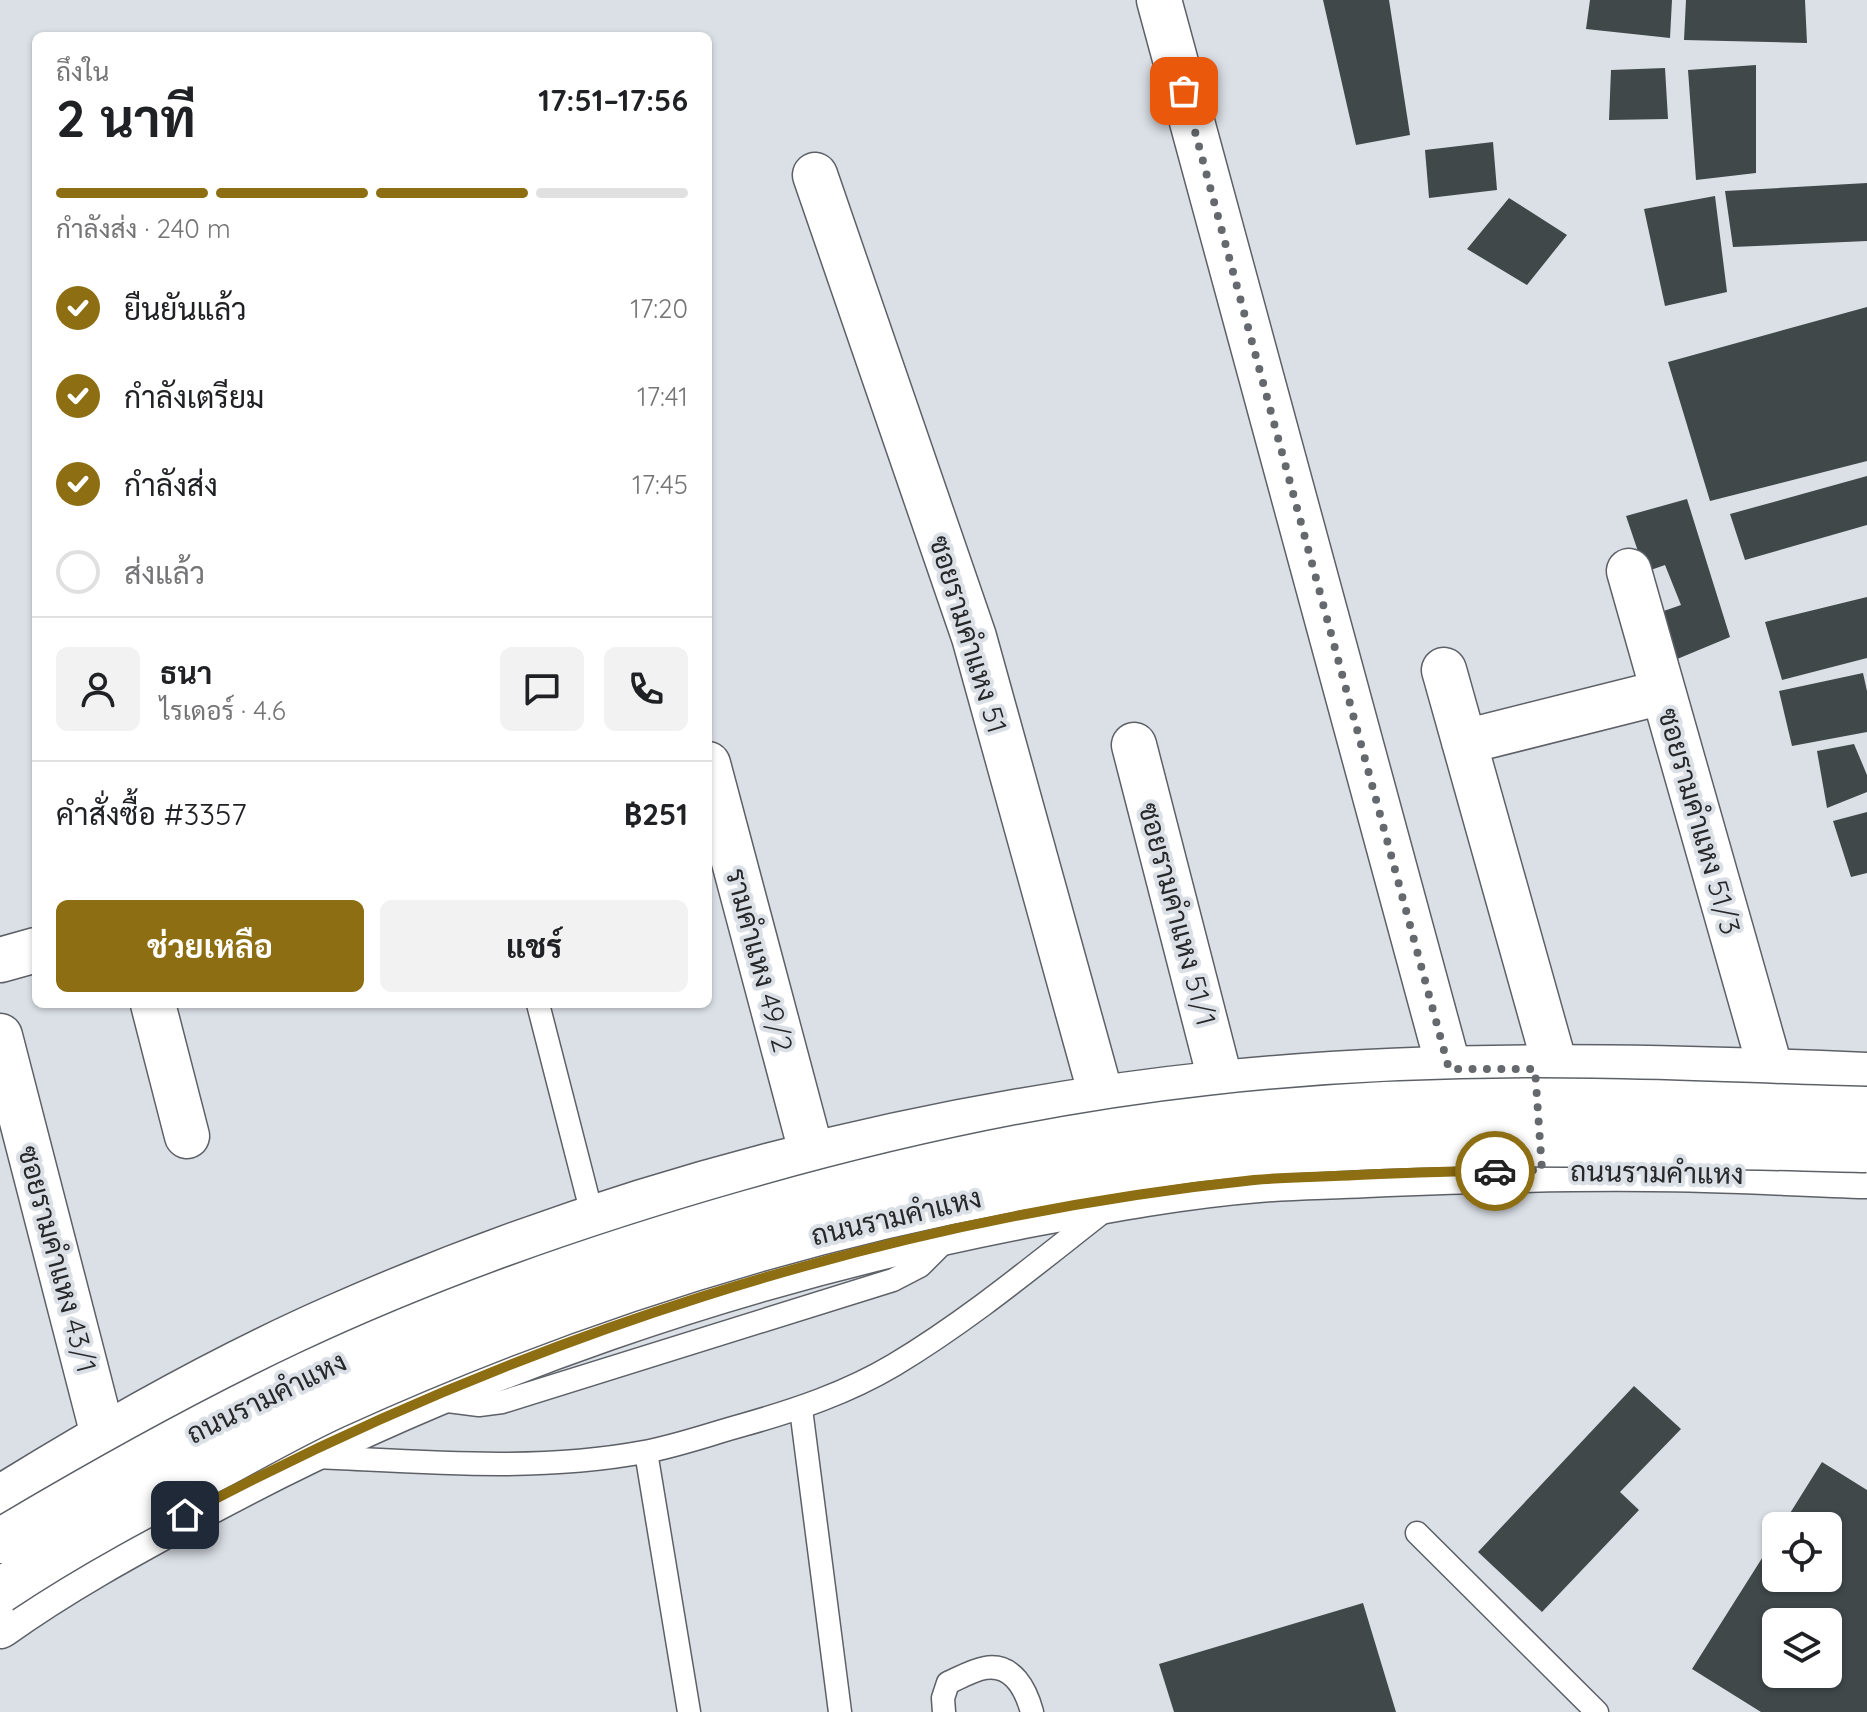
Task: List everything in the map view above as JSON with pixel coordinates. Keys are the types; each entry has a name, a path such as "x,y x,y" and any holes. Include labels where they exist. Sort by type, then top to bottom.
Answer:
{"main road":[{"path":"1159,0 1449,1069"},
{"name":"ซอยรามคำแหง 51","path":"815,175 974,637 1102,1099"},
{"name":"ซอยรามคำแหง 51/3","path":"1629,571 1771,1071"},
{"path":"1444,670 1546,1069 1542,1170"},
{"path":"1464,742 1663,692"},
{"name":"ซอยรามคำแหง 51/1","path":"1134,745 1221,1083"},
{"name":"รามคำแหง 49/2","path":"712,779 812,1155"},
{"path":"0,960 32,951"},
{"path":"154,1008 187,1136"},
{"name":"ซอยรามคำแหง 43/1","path":"0,1036 103,1435"},
{"name":"ถนนรามคำแหง","path":"0,1498 103,1435 221,1372 334,1317 454,1267 593,1218 715,1179 812,1155 953,1125 1102,1099 1221,1083 1334,1074 1449,1069 1640,1069 1853,1074"},
{"path":"1640,1069 1651,1169"},
{"path":"1853,1074 1858,1167"},
{"name":"ถนนรามคำแหง","path":"0,1541 136,1461 312,1372 493,1295 658,1239 859,1182 1021,1147 1210,1118 1273,1113 1397,1105 1591,1101 1867,1109"},
{"name":"ถนนรามคำแหง","path":"0,1591 153,1500 332,1408 511,1332 672,1277 855,1223 1028,1186 1215,1157 1386,1145 1592,1144 1858,1167"},
{"name":"ถนนรามคำแหง","path":"0,1626 40,1598 148,1535 299,1456 428,1397 547,1351 748,1283 844,1256 957,1229 1121,1198 1258,1180 1456,1171 1858,1167"}],"lane":[{"path":"539,1008 593,1218"},
{"path":"299,1456 513,1464 606,1458 646,1452 801,1409 843,1392 937,1338 1121,1198"},
{"path":"801,1409 840,1712"},
{"path":"646,1452 689,1712"},
{"path":"1417,1533 1597,1712"},
{"path":"944,1712 943,1698 948,1683 985,1667 1000,1669 1022,1683 1032,1712"}],"building":[{"path":"1323,0 1389,0 1410,135 1356,145"},
{"path":"1590,0 1672,0 1670,38 1586,29"},
{"path":"1686,0 1805,0 1807,43 1684,40"},
{"path":"1756,65 1756,173 1696,180 1688,70"},
{"path":"1665,68 1668,119 1609,120 1611,70"},
{"path":"1493,142 1497,190 1429,198 1425,150"},
{"path":"1867,183 1867,241 1733,247 1725,191"},
{"path":"1715,196 1727,292 1665,306 1644,209"},
{"path":"1509,198 1567,235 1527,285 1467,249"},
{"path":"1867,307 1867,461 1710,501 1668,362"},
{"path":"1867,476 1867,525 1745,560 1730,514"},
{"path":"1687,499 1730,637 1670,662 1655,614 1681,605 1665,565 1645,572 1626,516"},
{"path":"1867,597 1867,658 1782,680 1765,622"},
{"path":"1863,673 1867,691 1867,732 1792,746 1779,691"},
{"path":"1854,744 1867,775 1867,792 1827,808 1817,751"},
{"path":"1867,812 1867,873 1851,877 1833,821"},
{"path":"1634,1386 1681,1429 1620,1492 1639,1510 1542,1612 1478,1552"},
{"path":"1822,1462 1867,1490 1867,1712 1761,1712 1692,1669 1762,1558 1762,1592 1842,1592 1842,1512 1791,1512"},
{"path":"1363,1603 1396,1712 1174,1712 1159,1664"}],"way so far":[{"path":"1184,91 1449,1069 1535,1069 1542,1170 1495,1171"}],"route":[{"path":"185,1515 334,1438 428,1397 652,1314 844,1256 957,1229 1148,1194 1258,1180 1495,1171"}]}
